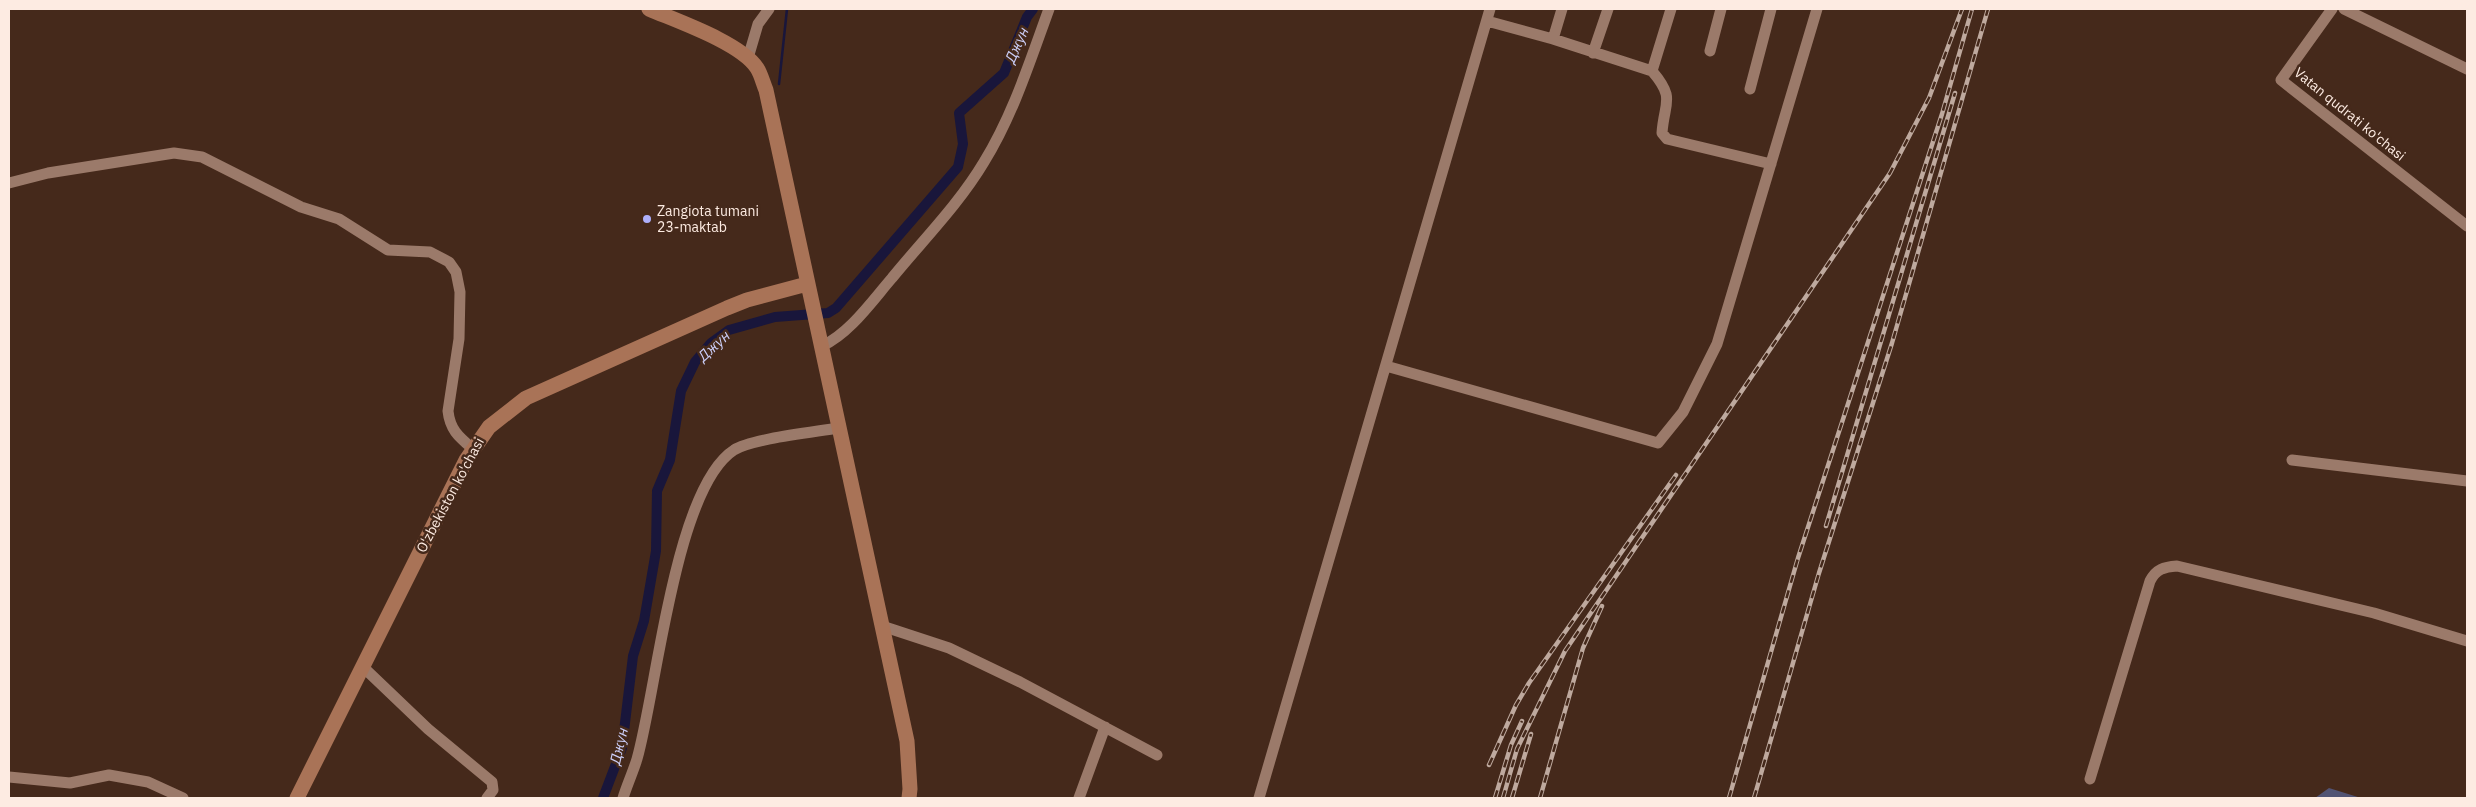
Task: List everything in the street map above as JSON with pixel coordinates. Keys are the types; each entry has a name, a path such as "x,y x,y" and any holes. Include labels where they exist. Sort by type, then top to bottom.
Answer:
{"main road":[{"path":"649,9 725,42 748,58 757,68 771,108 807,284 819,330 838,428 907,741 909,798"},
{"name":"O'zbekiston ko'chasi","path":"298,798 362,666 473,449 489,427 526,398 740,302 807,284"}],"street":[{"path":"748,58 758,24 769,9"},
{"path":"822,346 835,340 874,298 984,164 1007,120 1049,9"},
{"path":"1259,798 1490,9"},
{"path":"1553,39 1562,9"},
{"path":"1593,53 1608,9"},
{"path":"1652,71 1671,9"},
{"path":"1710,51 1721,9"},
{"path":"1750,89 1771,9"},
{"path":"1386,366 1658,443 1683,412 1717,344 1817,9"},
{"name":"Vatan qudrati ko'chasi","path":"2332,9 2281,78 2282,82 2467,226"},
{"path":"2344,9 2467,69"},
{"path":"1487,21 1553,39 1652,71 1668,93 1667,111 1662,133 1667,138 1771,164"},
{"path":"9,184 48,173 96,167 147,156 174,153 202,158 301,207 339,219 388,250 430,252 449,262 456,272 460,292 459,339 448,411 449,422 455,434 473,449"},
{"path":"623,798 637,759 686,530 712,473 734,449 755,443 838,428"},
{"path":"2292,460 2467,481"},
{"path":"2090,779 2150,581 2154,573 2164,567 2177,566 2374,613 2467,641"},
{"path":"882,626 949,648 1020,682 1157,755"},
{"path":"362,666 428,729 492,782 493,790 487,798"},
{"path":"1079,798 1106,727"},
{"path":"9,777 70,783 109,775 148,782 183,798"}],"shaded area":[{"path":"2329,788 2361,798 2315,798"}],"waterway":[{"path":"779,84 787,9"},
{"name":"Джун","path":"603,798 622,748 633,656 644,621 656,551 657,491 670,460 681,391 695,362 711,343 729,330 775,317 828,313 836,308 958,167 963,144 959,113 1004,73 1027,17 1033,9"}],"railway":[{"path":"1503,798 1517,749 1565,651 1890,173 1929,98 1962,9"},
{"path":"1729,798 1798,558 1942,114 1972,9"},
{"path":"1754,798 1819,573 1892,343 1988,9"},
{"path":"1826,526 1955,93"},
{"path":"1489,765 1516,705 1529,683 1676,475"},
{"path":"1540,798 1583,648 1602,606"},
{"path":"1495,798 1511,745 1522,721"},
{"path":"1512,798 1531,734"}],"place":[{"name":"Zangiota tumani 23-maktab","path":"647,219"}]}
